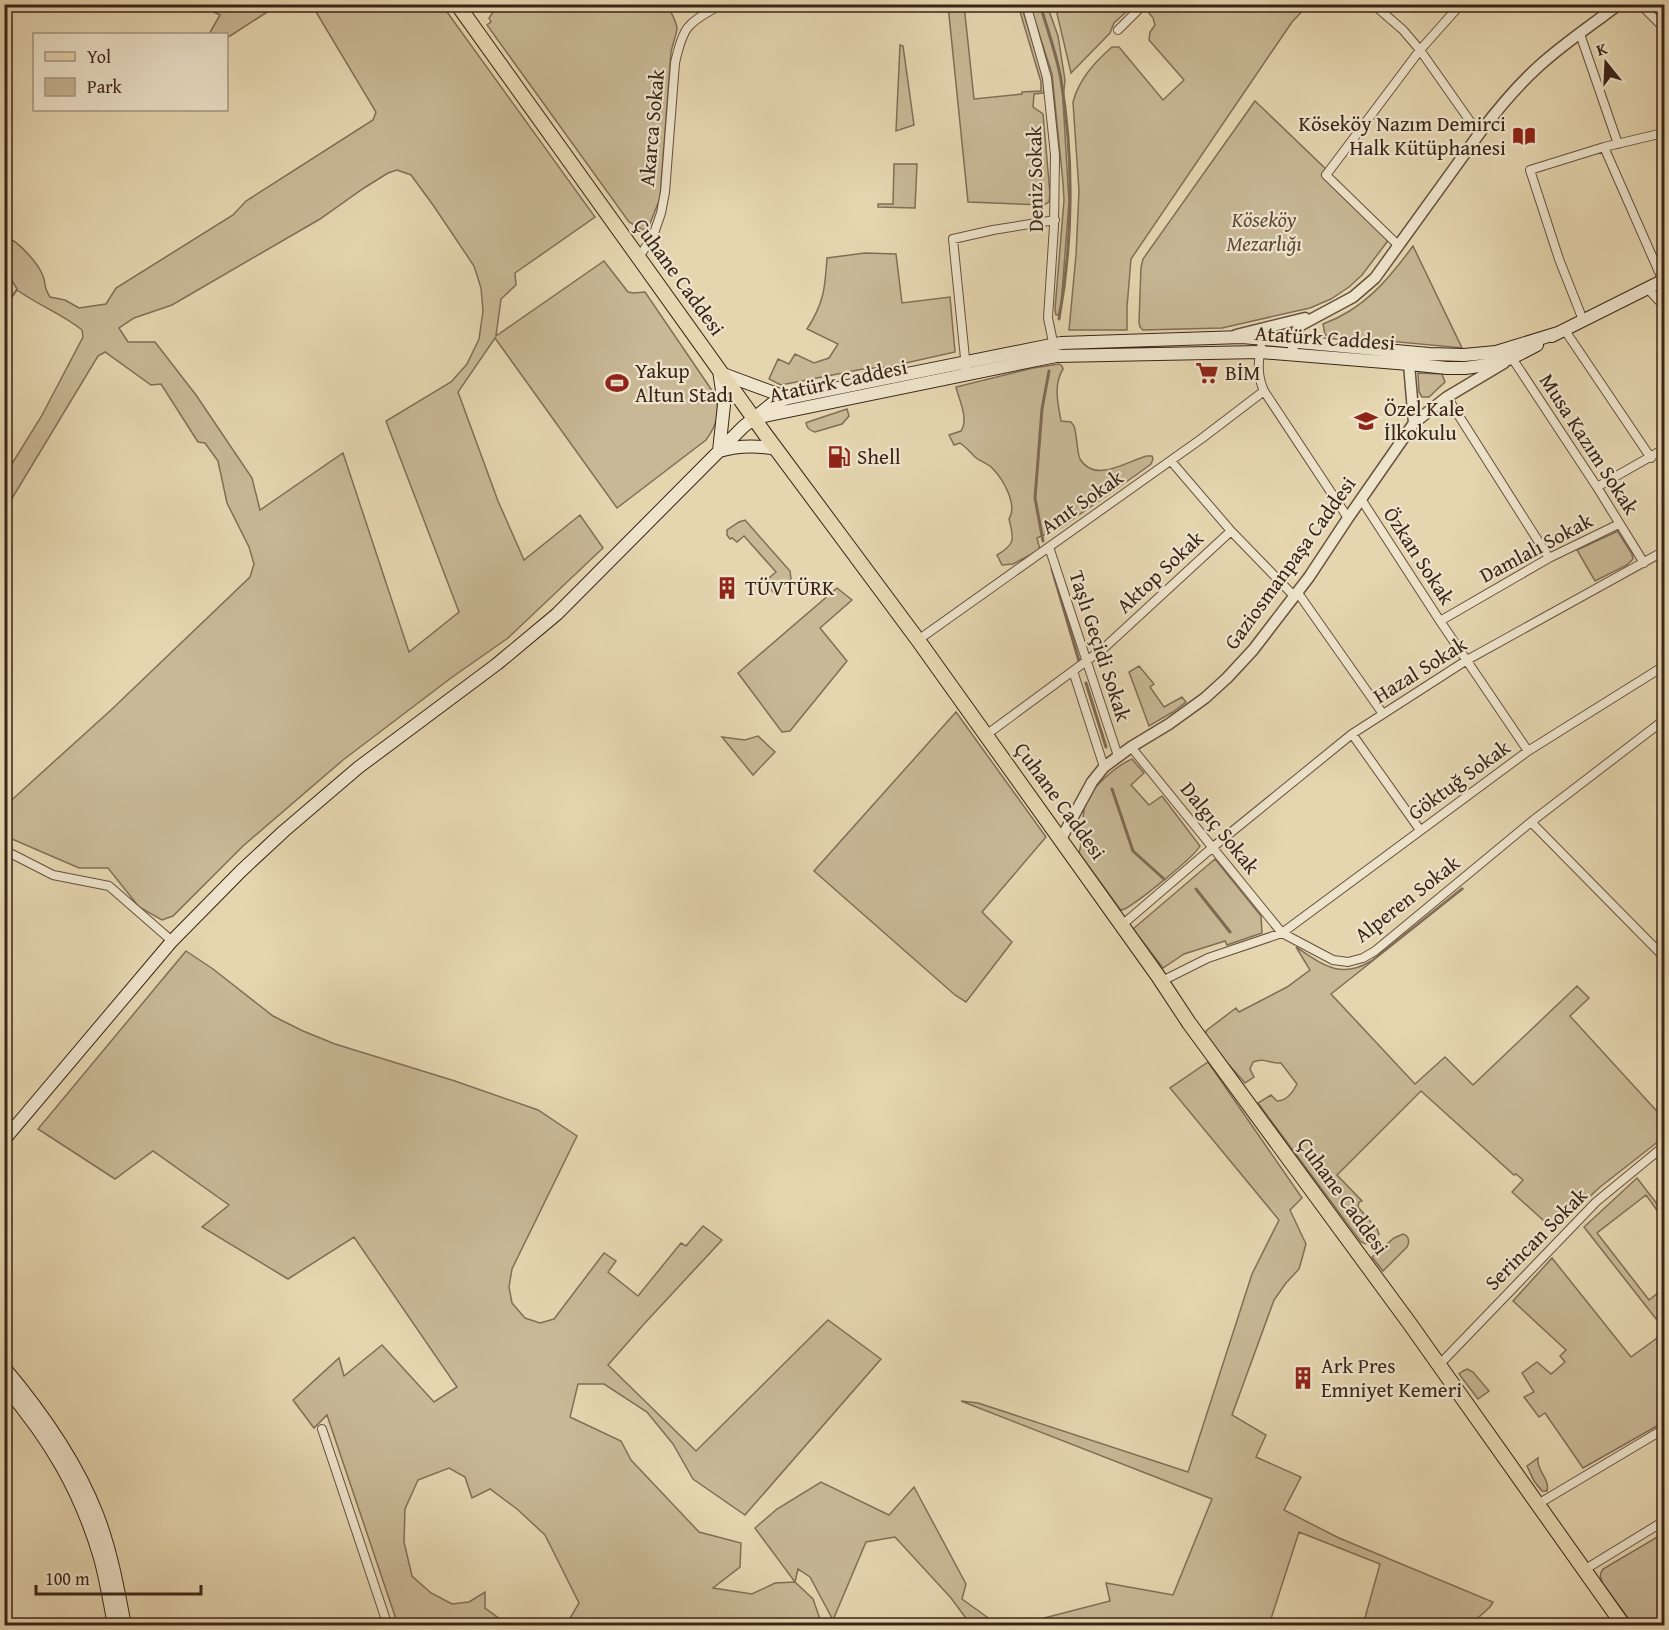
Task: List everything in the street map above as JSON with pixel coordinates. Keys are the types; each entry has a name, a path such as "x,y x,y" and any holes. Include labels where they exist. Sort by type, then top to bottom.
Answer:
{"main road":[{"name":"Çuhane Caddesi","path":"457,4 754,418 918,640 1190,1023 1439,1365 1623,1626"},
{"name":"Atatürk Caddesi","path":"754,418 773,403 788,398 966,368 1056,356 1260,352 1447,368 1486,365 1512,358 1664,280"},
{"name":"Atatürk Caddesi","path":"754,418 966,368 1053,343 1262,339 1464,355 1496,352 1561,331"},
{"path":"719,451 724,417 721,372 788,398"},
{"path":"4,1140 172,941 248,865 333,788 380,750 497,664 557,614 754,418"},
{"path":"719,451 753,445 777,449"},
{"path":"4,1367 56,1436 87,1493 109,1553 125,1626"},
{"path":"4,1386 39,1429 74,1488 100,1559 114,1626"}],"street":[{"name":"Akarca Sokak","path":"639,257 653,236 661,213 665,192 675,63 684,33 690,23 722,4"},
{"name":"Deniz Sokak","path":"1026,4 1042,56 1050,99 1055,155 1048,318 1056,356"},
{"path":"1118,30 1144,4"},
{"path":"1373,4 1403,30 1420,50 1479,134"},
{"path":"1399,246 1326,175 1420,50 1461,4"},
{"path":"1292,354 1299,326 1346,302 1365,288 1383,269 1496,111 1523,82 1555,53 1619,4"},
{"path":"1640,4 1665,27"},
{"path":"1580,34 1618,144"},
{"path":"1583,320 1559,259 1530,170 1604,147 1663,133 1665,136"},
{"path":"1604,147 1664,280"},
{"path":"966,368 953,239 1054,220"},
{"path":"1648,289 1665,306"},
{"path":"1224,338 1320,315"},
{"path":"1561,331 1651,458"},
{"path":"1262,339 1258,375 1264,390 1348,518"},
{"path":"1512,358 1520,344"},
{"name":"Gaziosmanpaşa Caddesi","path":"1060,839 1092,782 1104,767 1187,712 1214,691 1253,650 1296,595 1414,423 1447,397 1512,358"},
{"name":"Musa Kazım Sokak","path":"1512,358 1644,563"},
{"path":"1409,364 1414,423"},
{"name":"Anıt Sokak","path":"918,640 1171,461 1264,390"},
{"path":"1447,397 1549,558"},
{"path":"1597,487 1665,449"},
{"path":"1171,461 1232,531 1296,595 1383,714"},
{"name":"Özkan Sokak","path":"1361,499 1528,751"},
{"name":"Damlalı Sokak","path":"1440,621 1549,558 1619,524"},
{"name":"Aktop Sokak","path":"986,735 1104,648 1232,531"},
{"name":"Taşlı Geçidi Sokak","path":"1049,547 1118,756"},
{"name":"Hazal Sokak","path":"1122,925 1213,847 1352,734 1467,660 1665,551"},
{"name":"Göktuğ Sokak","path":"1282,933 1528,751 1665,666"},
{"path":"1073,671 1104,767"},
{"name":"Alperen Sokak","path":"1282,933 1333,960 1347,962 1363,958 1375,951 1531,822 1665,720"},
{"path":"1352,734 1420,830"},
{"name":"Dalgıç Sokak","path":"1131,747 1282,933"},
{"path":"1531,822 1665,957"},
{"path":"4,850 53,875 109,886 172,941"},
{"path":"1162,981 1208,958 1282,933"},
{"name":"Serincan Sokak","path":"1439,1365 1596,1202 1665,1146"},
{"path":"322,1429 388,1626"},
{"path":"1538,1504 1665,1429"},
{"path":"1584,1570 1665,1521"}],"green space":[{"path":"1055,4 1134,5 1114,23 1110,33 1071,73"},
{"path":"199,5 278,5 228,37 228,33 210,33 220,15"},
{"path":"314,5 442,5 595,217 515,273 516,285 501,299 496,336 604,261 628,292 645,292 713,392 718,411 717,417 706,440 617,508 495,338 458,392 498,501 524,560 580,515 603,548 508,638 343,760 243,846 173,916 162,920 139,907 108,868 79,868 5,836 5,806 111,710 250,577 254,564 249,547 227,503 218,461 205,443 198,442 161,384 151,385 105,352 98,356 5,510 5,475 41,417 83,337 82,330 74,324 17,290 5,307 17,289 6,264 5,236 16,243 33,260 42,273 50,297 65,300 79,308 106,304 116,288 233,215 246,201 373,120 376,112","holes":["397,170 411,175 474,266 481,288 483,311 479,339 467,364 451,382 386,421 459,612 409,652 343,453 260,510 252,478 196,395 155,342 128,342 119,328 134,318 172,305 320,219 388,173"]},
{"path":"487,5 667,5 677,28 671,52 660,198 649,226 643,230 629,222 487,25 491,22 489,18 493,12"},
{"path":"948,5 964,5 974,99 1041,91 1041,82 1018,5 1021,5 1045,81 1043,93 1034,94 1033,107 1043,114 1050,194 1049,202 1044,205 968,202"},
{"path":"1030,5 1047,5 1058,36 1065,80 1063,100 1069,202 1061,306 1058,315 1055,309 1064,200 1063,183 1052,74"},
{"path":"1158,5 1308,5 1292,22 1131,259 1127,330 1069,330 1079,191 1073,102 1088,72 1112,47 1119,47 1163,100 1184,80 1149,40 1150,32 1155,25 1149,13"},
{"path":"900,45 903,46 914,125 896,131"},
{"name":"Köseköy Mezarlığı","path":"1255,101 1329,172 1326,175 1390,238 1362,275 1349,287 1331,299 1310,308 1222,328 1143,330 1139,322 1143,259"},
{"path":"894,164 917,164 915,208 878,207 878,204 893,204"},
{"path":"1413,246 1462,348 1325,335 1323,324 1338,318 1363,302 1384,282"},
{"path":"865,253 896,254 902,303 950,297 955,352 888,367 863,369 781,385 769,379 778,359 789,364 795,354 814,363 829,358 838,344 807,329 823,295 827,258"},
{"path":"1059,364 1063,369 1057,388 1061,421 1071,422 1074,426 1079,456 1086,466 1094,470 1103,470 1147,456 1152,456 1153,459 1151,464 1060,528 1037,538 1040,550 1013,564 1002,565 997,555 1008,548 1012,540 1009,519 1011,500 1001,479 993,469 976,458 960,443 954,445 949,435 961,431 964,421 956,387"},
{"path":"1418,373 1442,374 1445,382 1429,397 1422,397 1419,392"},
{"path":"847,409 849,416 842,424 815,432 807,427 808,422"},
{"path":"745,520 790,571 791,579 774,593 764,582 776,572 744,536 737,542 727,535 727,530"},
{"path":"1616,532 1632,554 1633,559 1627,565 1595,581 1577,550"},
{"path":"837,588 852,600 820,628 847,661 790,731 782,732 738,673"},
{"path":"1139,666 1154,684 1150,687 1164,707 1182,697 1186,702 1149,726 1129,672"},
{"path":"956,712 1046,837 982,912 1012,942 966,1002 955,995 814,871"},
{"path":"758,736 775,752 753,775 722,737 745,740"},
{"path":"1132,759 1144,773 1131,785 1149,805 1162,796 1200,846 1163,881 1122,910 1079,853 1084,811 1088,798 1104,778"},
{"path":"1215,859 1261,916 1262,933 1227,945 1225,941 1184,954 1163,968 1133,929"},
{"path":"1462,888 1331,994 1415,1084 1445,1057 1473,1085 1577,986 1589,998 1570,1016 1664,1119 1664,1137 1600,1187 1554,1230 1512,1192 1523,1180 1516,1174 1514,1175 1421,1091 1337,1175 1362,1201 1359,1202 1358,1207 1377,1229 1379,1234 1366,1244 1361,1242 1258,1103 1271,1095 1277,1101 1284,1099 1289,1096 1297,1084 1281,1063 1261,1060 1253,1062 1250,1069 1254,1077 1245,1083 1207,1040 1205,1034 1236,1008 1239,1012 1287,987 1310,970 1296,947 1332,968 1360,967 1371,961"},
{"path":"186,951 273,1016 303,1031 335,1044 455,1081 538,1110 577,1136 512,1269 509,1287 512,1303 525,1318 540,1323 554,1319 604,1253 616,1261 608,1272 638,1296 681,1243 686,1246 703,1226 722,1240 608,1365 696,1451 828,1320 881,1359 745,1515 693,1479 673,1444 647,1412 604,1384 578,1384 570,1417 621,1441 631,1460 699,1532 741,1543 740,1567 713,1588 752,1594 775,1583 795,1582 813,1599 822,1625 566,1625 579,1603 545,1535 517,1509 490,1489 472,1498 465,1477 449,1468 418,1480 405,1509 404,1542 412,1576 431,1593 452,1604 469,1602 485,1592 485,1608 508,1625 398,1625 327,1415 314,1428 293,1400 339,1358 344,1376 382,1345 434,1402 457,1387 354,1237 288,1279 202,1227 229,1205 153,1151 115,1179 38,1129"},
{"path":"1208,1062 1302,1198 1290,1210 1306,1244 1299,1269 1274,1300 1232,1415 1266,1435 1256,1457 1301,1477 1284,1510 1339,1538 1493,1602 1470,1625 1363,1625 1380,1564 1299,1532 1269,1625 1017,1625 1110,1601 1106,1583 1173,1595 1212,1499 961,1401 978,1403 1188,1472 1252,1274 1279,1220 1170,1088"},
{"path":"1637,1178 1664,1213 1664,1220 1646,1195 1597,1233 1649,1300 1664,1288 1664,1329 1584,1227"},
{"path":"1403,1234 1408,1239 1407,1247 1383,1271 1372,1257 1394,1238"},
{"path":"1552,1258 1631,1357 1664,1333 1664,1422 1583,1468 1545,1413 1539,1417 1524,1397 1534,1392 1522,1373 1537,1362 1551,1374 1565,1362 1560,1356 1566,1350 1513,1301"},
{"path":"1467,1369 1473,1372 1489,1391 1478,1399 1459,1374"},
{"path":"1538,1458 1539,1467 1547,1482 1547,1491 1542,1491 1534,1481 1527,1466"},
{"path":"821,1482 889,1515 914,1487 966,1584 962,1599 998,1625 971,1625 951,1598 895,1537 866,1542 833,1620 810,1577 798,1569 795,1582 755,1528 777,1509"},
{"path":"1664,1533 1664,1625 1633,1625 1603,1584 1601,1573 1603,1569"}],"waterway":[{"path":"1040,4 1059,71 1070,170 1067,260 1059,319"},
{"path":"1043,541 1035,498 1042,409 1049,371"},
{"path":"1052,569 1079,661"},
{"path":"1086,683 1106,747"},
{"path":"1112,789 1133,851 1164,879"},
{"path":"1196,889 1230,932"}],"place":[{"name":"Köseköy Nazım Demirci Halk Kütüphanesi","path":"1524,136"},
{"name":"BİM","path":"1207,373"},
{"name":"Yakup Altun Stadı","path":"617,383"},
{"name":"Özel Kale İlkokulu","path":"1366,421"},
{"name":"Shell","path":"839,457"},
{"name":"TÜVTÜRK","path":"727,588"},
{"name":"Ark Pres Emniyet Kemeri","path":"1303,1378"}]}
